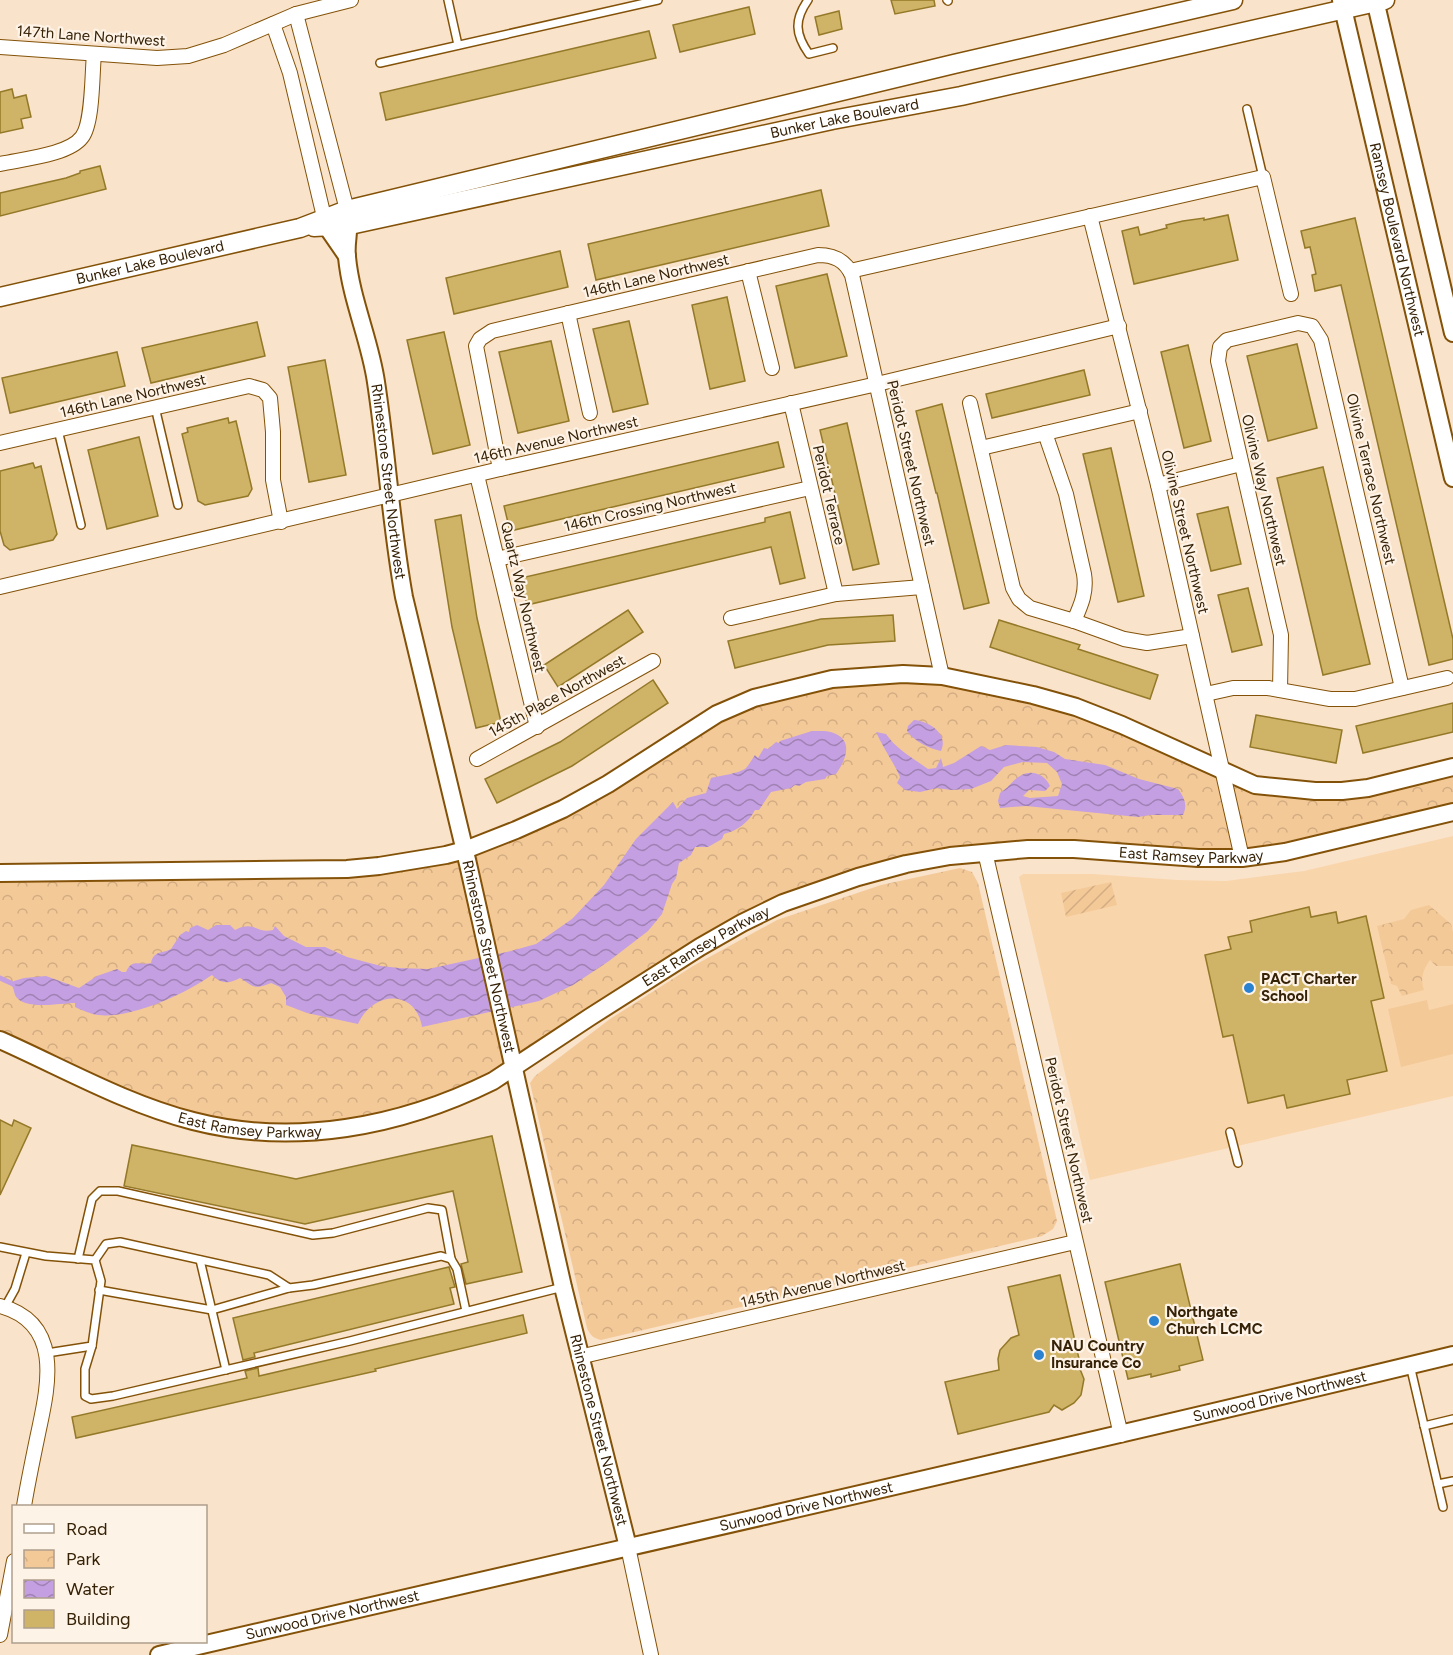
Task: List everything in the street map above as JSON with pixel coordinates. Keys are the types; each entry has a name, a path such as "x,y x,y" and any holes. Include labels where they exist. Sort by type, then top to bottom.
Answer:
{"main road":[{"name":"Bunker Lake Boulevard","path":"348,218 931,70 1233,0"},
{"name":"Bunker Lake Boulevard","path":"0,297 326,222 961,96 1342,5 1378,1"}],"street":[{"name":"147th Lane Northwest","path":"0,47 157,58 188,56 204,52 296,14 351,0"},
{"path":"1378,1 1453,333"},
{"name":"Ramsey Boulevard Northwest","path":"1342,5 1453,478"},
{"name":"Rhinestone Street Northwest","path":"296,14 348,218 346,256 376,380 397,558 404,597 465,850 579,1357 628,1547 651,1655"},
{"name":"Rhinestone Street Northwest","path":"273,24 290,73 326,222 346,256"},
{"path":"0,164 61,151 83,137 89,120 94,54"},
{"path":"845,265 1090,216 1263,177 1291,294"},
{"name":"Olivine Street Northwest","path":"1090,216 1158,485 1242,858"},
{"name":"146th Lane Northwest","path":"500,469 476,346 480,339 492,331 818,255 828,255 845,265"},
{"name":"Peridot Street Northwest","path":"845,265 877,384 942,676"},
{"path":"748,271 772,368"},
{"path":"568,313 590,413"},
{"name":"Olivine Terrace Northwest","path":"1267,330 1298,323 1305,324 1312,326 1321,340 1402,688"},
{"name":"146th Avenue Northwest","path":"0,586 1119,326"},
{"name":"Olivine Way Northwest","path":"1267,330 1227,340 1220,347 1218,361 1281,635 1280,690"},
{"name":"146th Lane Northwest","path":"0,444 249,386 263,390 270,398 273,480 281,522"},
{"name":"Peridot Terrace","path":"791,403 836,594"},
{"path":"970,403 1013,588 1019,599 1030,608 1124,639 1147,642 1192,636"},
{"path":"981,448 1140,411"},
{"path":"1045,433 1066,494 1086,586 1074,621"},
{"path":"1158,485 1241,464"},
{"name":"Quartz Way Northwest","path":"477,475 537,727"},
{"name":"146th Crossing Northwest","path":"497,559 810,488"},
{"path":"731,618 836,594 922,587"},
{"name":"145th Place Northwest","path":"477,759 653,661"},
{"path":"0,873 347,869 379,866 465,850 563,809 608,784 717,714 754,698 832,679 903,674 942,676 1023,693 1076,707 1256,785 1315,791 1342,791 1368,788 1453,767"},
{"path":"1206,694 1233,688 1268,688 1330,699 1355,699 1447,678"},
{"name":"East Ramsey Parkway","path":"0,1040 129,1099 194,1121 251,1132 313,1132 345,1129 450,1102 493,1081 700,947 742,923 783,903 858,877 906,864 950,856 1028,849 1074,849 1198,858 1242,858 1285,852 1453,812"},
{"name":"Peridot Street Northwest","path":"985,852 1120,1435"},
{"name":"145th Avenue Northwest","path":"579,1357 1075,1242"},
{"path":"3,1307 20,1314 32,1325 42,1339 47,1353 48,1383 24,1505"},
{"name":"Sunwood Drive Northwest","path":"159,1655 1120,1435 1453,1354"},
{"path":"0,1635 12,1572"}],"lane":[{"path":"448,0 458,45"},
{"path":"380,63 658,0"},
{"path":"808,0 800,13 797,25 801,42 809,54 833,48"},
{"path":"1247,109 1263,177"},
{"path":"155,407 178,505"},
{"path":"58,430 81,525"},
{"path":"1230,1132 1238,1163"},
{"path":"78,1259 92,1199 100,1191 118,1191 313,1235 333,1233 428,1208 442,1210 451,1260 457,1269 466,1311"},
{"path":"289,1288 269,1275 120,1242 106,1244 96,1260 101,1281 92,1346 85,1370 85,1396 91,1399 113,1396 563,1287"},
{"path":"0,1247 26,1253 96,1260"},
{"path":"3,1307 15,1289 26,1253"},
{"path":"99,1290 212,1310 289,1288 313,1286 441,1256 451,1260"},
{"path":"200,1260 226,1370"},
{"path":"47,1353 92,1346"},
{"path":"1410,1365 1443,1507"},
{"path":"1424,1426 1453,1419"},
{"path":"1438,1484 1453,1481"}],"shaded area":[{"name":"PACT Charter School","path":"1453,836 1453,1096 1090,1180 1019,877 1023,874 1093,874 1226,881 1304,871"}],"green space":[{"path":"905,681 933,683 1013,698 1080,717 1269,792 1453,774 1453,804 1271,845 1204,851 1081,842 841,877 570,1022 488,1075 435,1099 357,1120 275,1126 222,1119 147,1099 0,1032 0,882 347,877 428,865 505,843 556,821 576,811 708,728 756,707 829,689"},
{"path":"960,868 972,872 978,883 1057,1221 1053,1229 1042,1236 601,1340 592,1336 587,1328 530,1083 535,1076 610,1019 693,966 777,920 881,885"},
{"path":"1111,882 1117,905 1066,917 1061,893"},
{"path":"1429,905 1451,924 1453,966 1436,966 1430,960 1423,974 1424,990 1402,996 1397,986 1391,984 1377,926 1404,919 1411,910"},
{"path":"1427,1000 1429,1010 1453,1004 1453,1054 1401,1067 1388,1009"}],"water":[{"path":"914,720 926,723 940,734 943,745 941,751 922,744 910,735 907,731 908,726"},
{"path":"812,731 833,733 842,738 845,743 846,754 836,774 827,776 825,779 771,792 759,810 755,810 742,825 724,834 722,839 708,847 695,847 691,855 679,863 676,878 662,914 648,931 573,985 539,1001 422,1027 412,1006 403,1000 393,998 373,1005 358,1024 307,1013 286,1005 286,997 280,987 271,983 254,987 240,978 225,982 212,975 157,1004 111,1015 89,1013 75,1007 75,1003 34,1005 26,1003 19,1000 12,986 14,981 24,978 46,976 79,988 97,976 117,969 126,972 131,965 151,963 156,954 171,949 180,935 186,931 189,932 190,928 197,925 208,930 216,925 230,925 235,930 247,926 268,931 273,930 275,926 284,936 306,947 325,947 347,957 399,968 428,969 536,944 572,919 604,885 636,839 673,802 677,809 687,798 706,793 711,778 743,770 755,755 758,758 764,748 768,749 776,742 779,743"},
{"path":"876,732 886,734 900,749 928,769 936,768 941,758 943,767 954,763 981,746 990,750 1006,745 1037,747 1054,752 1065,759 1105,765 1139,779 1178,789 1185,801 1185,808 1183,815 1138,817 1026,806 1000,808 998,801 1000,793 1024,774 1037,774 1045,778 1050,786 1045,791 1029,790 1023,796 1030,798 1058,796 1062,784 1057,772 1047,763 1023,762 1004,767 991,781 971,789 937,788 920,792 905,790 897,783 900,777"}],"building":[{"path":"891,0 934,0 935,6 895,14"},
{"path":"749,7 755,34 680,52 673,25"},
{"path":"839,11 842,29 819,35 815,17"},
{"path":"649,31 656,58 386,120 380,93"},
{"path":"12,89 14,98 26,95 31,117 21,119 23,128 0,133 0,92"},
{"path":"100,166 106,189 0,216 0,193 66,178 80,171"},
{"path":"821,190 829,226 596,280 588,244"},
{"path":"1228,215 1238,260 1134,284 1122,231 1138,227 1140,235 1183,221"},
{"path":"1355,218 1453,639 1453,659 1429,665 1341,285 1315,291 1312,275 1316,274 1310,247 1305,248 1301,231"},
{"path":"560,251 568,287 454,314 446,278"},
{"path":"827,274 847,356 795,368 776,286"},
{"path":"727,297 745,381 710,389 692,305"},
{"path":"629,321 648,404 613,412 593,329"},
{"path":"257,322 265,356 151,383 142,348"},
{"path":"444,332 470,445 433,454 407,340"},
{"path":"551,341 569,421 518,433 499,352"},
{"path":"1297,344 1317,428 1268,441 1247,356"},
{"path":"1188,345 1211,441 1184,448 1161,352"},
{"path":"117,352 125,386 10,413 2,378"},
{"path":"325,360 346,475 309,482 288,367"},
{"path":"1084,370 1090,395 992,418 986,394"},
{"path":"942,404 989,603 964,609 916,411"},
{"path":"228,418 229,423 236,421 252,489 248,496 205,505 198,501 182,434 188,432 187,428"},
{"path":"847,423 879,564 853,570 820,430"},
{"path":"139,437 158,516 107,529 88,450"},
{"path":"778,442 784,467 510,531 504,506"},
{"path":"1111,448 1144,596 1118,602 1083,454"},
{"path":"33,463 35,468 41,466 57,534 53,540 10,550 4,545 0,531 0,471"},
{"path":"1323,467 1370,664 1323,675 1277,478"},
{"path":"1228,507 1241,564 1211,571 1197,514"},
{"path":"790,512 805,578 780,584 771,547 527,605 521,578 765,522 765,518"},
{"path":"461,515 477,618 501,722 476,728 452,627 435,520"},
{"path":"1248,588 1262,645 1232,652 1218,595"},
{"path":"628,610 643,632 558,687 544,665"},
{"path":"893,615 895,641 828,645 735,668 728,641 821,619"},
{"path":"999,620 1080,645 1078,649 1158,675 1150,699 990,647"},
{"path":"653,680 668,703 572,766 497,803 485,779 560,742"},
{"path":"1453,703 1453,732 1363,753 1356,726"},
{"path":"1256,715 1342,730 1336,763 1250,747"},
{"path":"1309,907 1311,917 1336,912 1338,923 1366,916 1384,998 1371,1001 1387,1071 1347,1080 1350,1094 1287,1108 1284,1095 1248,1103 1233,1035 1223,1037 1205,955 1231,949 1228,937 1252,932 1250,921"},
{"path":"0,1120 12,1126 14,1120 31,1128 0,1195"},
{"path":"492,1136 522,1272 466,1284 461,1264 468,1262 453,1191 305,1224 124,1186 132,1145 296,1179"},
{"name":"Northgate Church LCMC","path":"1180,1264 1203,1360 1179,1366 1180,1370 1151,1377 1151,1374 1128,1379 1105,1282"},
{"path":"449,1267 455,1287 450,1288 454,1304 254,1353 255,1357 243,1360 233,1318"},
{"name":"NAU Country Insurance Co","path":"1060,1275 1080,1363 1078,1364 1084,1379 1081,1395 1074,1403 1062,1410 1054,1405 1049,1412 958,1434 945,1382 999,1370 1000,1350 1011,1338 1019,1335 1008,1287"},
{"path":"523,1315 527,1333 375,1369 376,1371 76,1438 72,1417 247,1378 245,1371 258,1368 259,1376"}],"waterway":[{"path":"0,978 13,984"}],"place":[{"name":"PACT Charter School","path":"1249,988"},
{"name":"Northgate Church LCMC","path":"1154,1321"},
{"name":"NAU Country Insurance Co","path":"1039,1355"}]}
